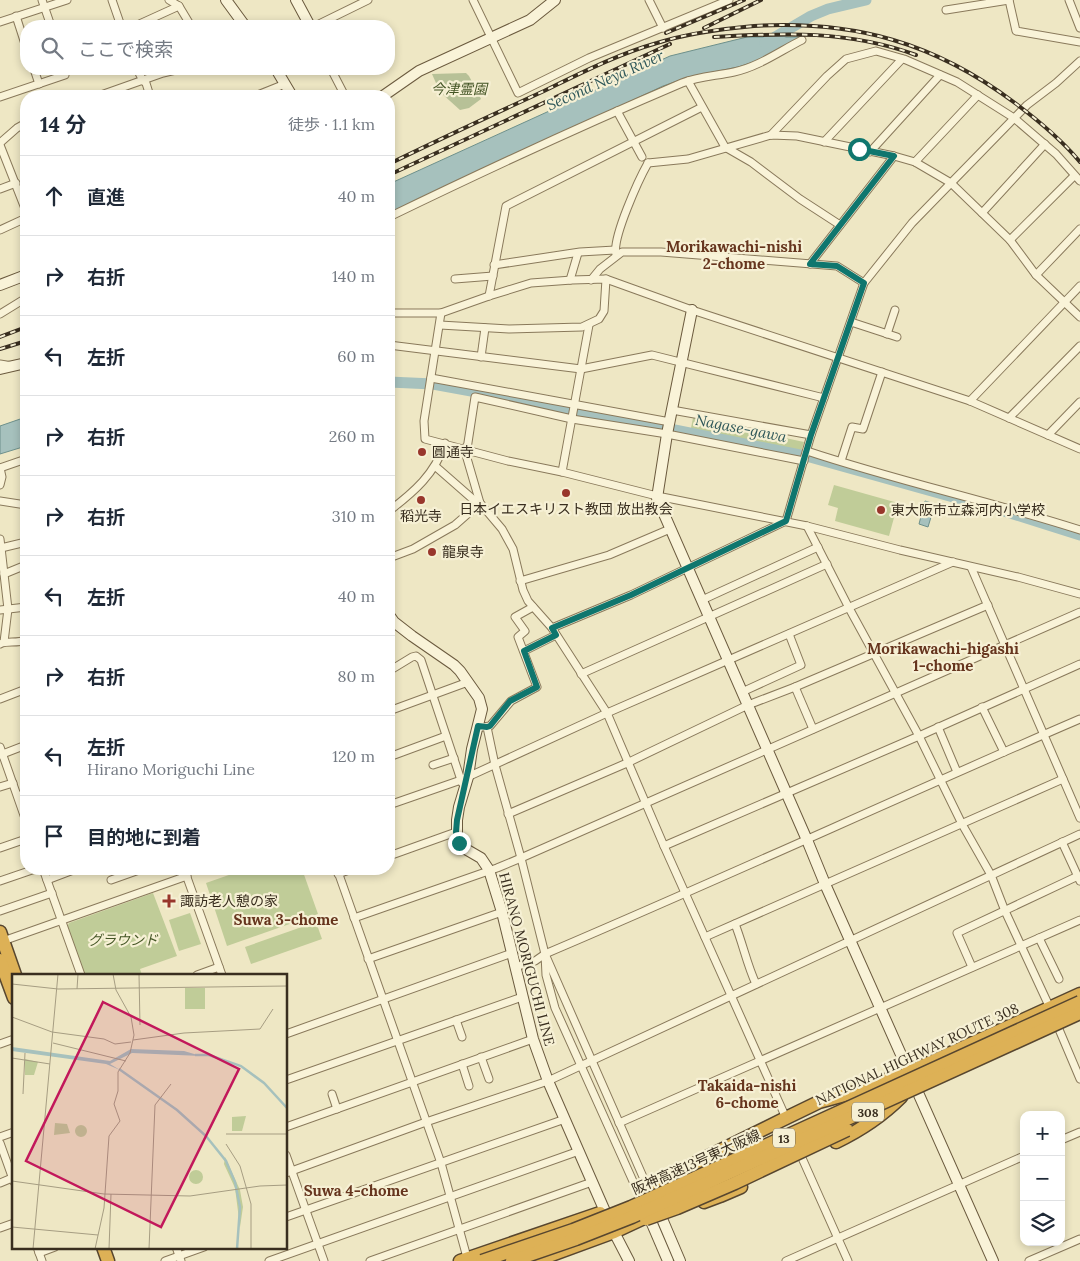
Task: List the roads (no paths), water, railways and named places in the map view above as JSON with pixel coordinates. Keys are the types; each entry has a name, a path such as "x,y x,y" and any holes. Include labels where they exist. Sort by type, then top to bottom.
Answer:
{"highway":[{"path":"2,937 15,974"},
{"path":"0,960 12,993"},
{"name":"NATIONAL HIGHWAY ROUTE 308","path":"465,1260 646,1197 844,1106 909,1072 1080,994"},
{"name":"阪神高速13号東大阪線","path":"482,1261 573,1230 680,1185 1080,1002"},
{"name":"阪神高速13号東大阪線","path":"512,1261 576,1240 632,1217 1080,1013"},
{"name":"308","path":"535,1261 614,1232 901,1097 1080,1018"},
{"path":"573,1230 622,1208 723,1154 804,1115 898,1074 909,1072"},
{"path":"646,1197 658,1184 707,1157 786,1118 819,1102 863,1090"},
{"path":"518,1261 677,1208 873,1117 901,1097"},
{"path":"653,1213 672,1217 802,1158 859,1131 885,1113 901,1097"},
{"path":"103,1248 108,1261"},
{"path":"111,1248 116,1261"}],"street":[{"path":"0,22 44,4 67,0"},
{"path":"112,0 119,20"},
{"path":"169,0 179,6 187,20"},
{"path":"226,0 241,20"},
{"path":"296,0 307,20"},
{"path":"327,20 368,0"},
{"path":"473,0 518,93 589,58 729,0"},
{"path":"392,90 419,71 530,20 555,0"},
{"path":"649,0 663,28"},
{"path":"946,10 1009,0 1016,31 1080,42"},
{"path":"1069,0 1076,11 1080,28"},
{"path":"44,4 49,20"},
{"path":"148,20 179,6"},
{"path":"16,16 20,28"},
{"path":"395,214 617,111 688,81 754,66 802,40"},
{"path":"771,135 846,58 876,51 902,59 957,82 1014,118 1045,144 1077,178 1010,240"},
{"path":"824,142 902,59"},
{"path":"524,651 554,631 786,521 811,435 864,283 912,223 1026,105 1056,83 1080,61"},
{"path":"36,75 39,84"},
{"path":"21,90 65,75"},
{"path":"141,75 148,90"},
{"path":"115,90 160,75"},
{"path":"280,75 288,90"},
{"path":"334,75 342,90"},
{"path":"870,152 940,75"},
{"path":"688,81 725,148 753,163 800,199 840,225"},
{"path":"270,90 285,84"},
{"path":"0,97 20,90"},
{"path":"915,162 978,95"},
{"path":"489,296 506,206 702,107"},
{"path":"591,280 616,253 617,240 645,159 617,111"},
{"path":"20,126 0,144 16,183 20,188"},
{"path":"645,159 688,159 771,135 797,136 915,162 951,183 1010,240 1036,275 1080,318"},
{"path":"982,213 1045,144"},
{"path":"810,264 894,156"},
{"path":"0,190 16,183"},
{"path":"0,230 20,221"},
{"path":"1036,275 1080,229"},
{"path":"494,265 578,253 661,252 837,266 864,283"},
{"path":"570,280 578,253"},
{"path":"454,279 492,276"},
{"path":"0,285 20,277"},
{"path":"440,325 541,329 582,327 599,319 604,311 606,279"},
{"path":"395,313 441,313 531,283 606,279 692,310 970,401 1080,449"},
{"path":"970,401 1080,286"},
{"path":"0,314 20,302"},
{"path":"692,310 667,434 657,496 825,884 993,1261"},
{"path":"887,334 895,310"},
{"path":"441,313 424,421 425,439 508,461 562,472 657,496 786,521 1080,594"},
{"path":"851,322 897,337"},
{"path":"562,472 589,325"},
{"path":"481,357 485,328"},
{"path":"395,346 581,369 652,355 824,398"},
{"path":"1009,418 1080,346"},
{"path":"0,364 13,366"},
{"path":"0,369 20,365"},
{"path":"0,373 13,366"},
{"path":"840,461 852,427 863,429 882,372"},
{"path":"430,382 575,404 670,422"},
{"path":"786,1118 664,846 607,713 554,631 533,607 522,590 513,549 502,529 480,503 466,449 475,397 572,419 667,434 804,461"},
{"path":"1048,435 1080,402"},
{"path":"672,410 811,435"},
{"path":"395,506 422,483 435,466 445,443"},
{"path":"807,451 1003,506 1080,530"},
{"path":"0,485 2,477 0,468 20,461"},
{"path":"435,466 475,501 480,503"},
{"path":"0,500 20,504"},
{"path":"395,556 413,549 455,524 480,503"},
{"path":"807,526 849,608 919,736 962,824 992,876 1005,911 1050,1008"},
{"path":"520,580 609,555 670,529"},
{"path":"0,539 8,608 2,643 20,642"},
{"path":"1,548 20,543"},
{"path":"702,600 818,547"},
{"path":"395,803 464,782 495,765 607,713 953,562"},
{"path":"581,674 710,618 827,564"},
{"path":"4,574 20,567"},
{"path":"971,567 1080,818"},
{"path":"508,814 627,762 748,705 988,605"},
{"path":"0,610 20,607"},
{"path":"482,727 490,726 510,701 537,687 518,637 525,631 516,617 533,607"},
{"path":"354,918 521,858 1080,612"},
{"path":"395,621 412,636 454,665 476,692 482,706 482,727 495,765 521,858 545,954 619,1123 646,1197"},
{"path":"742,692 801,665 789,634"},
{"path":"395,667 412,657 416,656 421,660 446,736 464,782"},
{"path":"664,846 1080,664"},
{"path":"395,709 468,682"},
{"path":"795,687 813,729"},
{"path":"0,699 20,691"},
{"path":"982,707 1004,752"},
{"path":"515,967 535,961 545,954 1080,719"},
{"path":"395,854 456,832 459,807 472,749 482,727"},
{"path":"938,727 958,772"},
{"path":"395,755 446,736"},
{"path":"20,747 1,752 20,802"},
{"path":"433,765 454,758"},
{"path":"705,937 1063,780"},
{"path":"0,787 13,783"},
{"name":"HIRANO MORIGUCHI LINE","path":"456,832 462,847 480,858 489,870 502,912 533,1039 548,1081 614,1232 629,1261"},
{"path":"324,1261 307,1210 289,1172 426,1122 548,1081 1080,834"},
{"path":"0,848 20,841"},
{"path":"972,968 957,933 1079,879 1062,842"},
{"path":"0,882 20,875"},
{"path":"45,875 81,974"},
{"path":"47,880 60,875"},
{"path":"111,880 125,875"},
{"path":"339,875 440,1163 459,1229 465,1260"},
{"path":"2,937 62,921 187,876 222,974"},
{"path":"0,911 52,893"},
{"path":"368,959 502,912"},
{"path":"619,1123 1080,920"},
{"path":"735,924 747,956 747,964 756,984"},
{"path":"1039,938 1057,968 1059,979"},
{"path":"288,1033 512,953"},
{"path":"545,954 546,975 555,1008 581,1066 653,1213 680,1261"},
{"path":"200,974 219,967"},
{"path":"288,1079 522,997"},
{"path":"456,1020 462,1037"},
{"path":"1058,1027 1080,1079"},
{"path":"288,1125 533,1039"},
{"path":"0,1044 12,1040"},
{"path":"481,1057 489,1079"},
{"path":"462,1064 469,1086"},
{"path":"332,1094 336,1108"},
{"path":"288,1216 565,1119"},
{"path":"1065,1138 1080,1132"},
{"path":"0,1137 12,1133"},
{"path":"0,1143 12,1177"},
{"path":"269,1261 579,1151"},
{"path":"802,1158 848,1261"},
{"path":"786,1261 1020,1158"},
{"path":"370,1261 592,1182"},
{"path":"653,1213 668,1261"},
{"path":"0,1228 12,1224"},
{"path":"1029,1261 1080,1239"},
{"path":"39,1256 53,1248"},
{"path":"165,1261 180,1259 202,1248"}],"water":[{"path":"747,37 802,37 757,61 689,77 663,86 395,211 395,181 670,56"},
{"path":"20,419 20,448 0,454 0,426"},
{"path":"925,501 935,504 928,527 919,524"}],"waterway":[{"name":"Second Neya River","path":"765,43 811,16 828,9 866,0"},
{"name":"Nagase-gawa","path":"395,382 433,384 810,457 1007,512 1080,535"}],"railway":[{"path":"666,33 744,0"},
{"path":"704,28 761,0"},
{"path":"395,161 614,58 642,47 705,32 754,26 791,25 826,27 860,32 924,51 955,65 985,82 1015,103 1057,138 1080,162"},
{"path":"714,37 791,34 841,37 866,41 916,55"},
{"path":"395,172 670,44"},
{"path":"0,337 20,329"},
{"path":"0,349 20,343"}],"place":[{"name":"圓通寺","path":"422,452"},
{"name":"日本イエスキリスト教団 放出教会","path":"566,493"},
{"name":"稻光寺","path":"421,500"},
{"name":"東大阪市立森河内小学校","path":"881,510"},
{"name":"龍泉寺","path":"432,552"},
{"name":"諏訪老人憩の家","path":"169,901"}],"district":[{"name":"Morikawachi-nishi 2-chome","path":"734,254"},
{"name":"Morikawachi-higashi 1-chome","path":"943,656"},
{"name":"Suwa 3-chome","path":"286,919"},
{"name":"Takaida-nishi 6-chome","path":"747,1094"},
{"name":"Suwa 4-chome","path":"356,1190"}],"park label":[{"name":"今津霊園","path":"459,89"},
{"name":"グラウンド","path":"123,940"}]}
